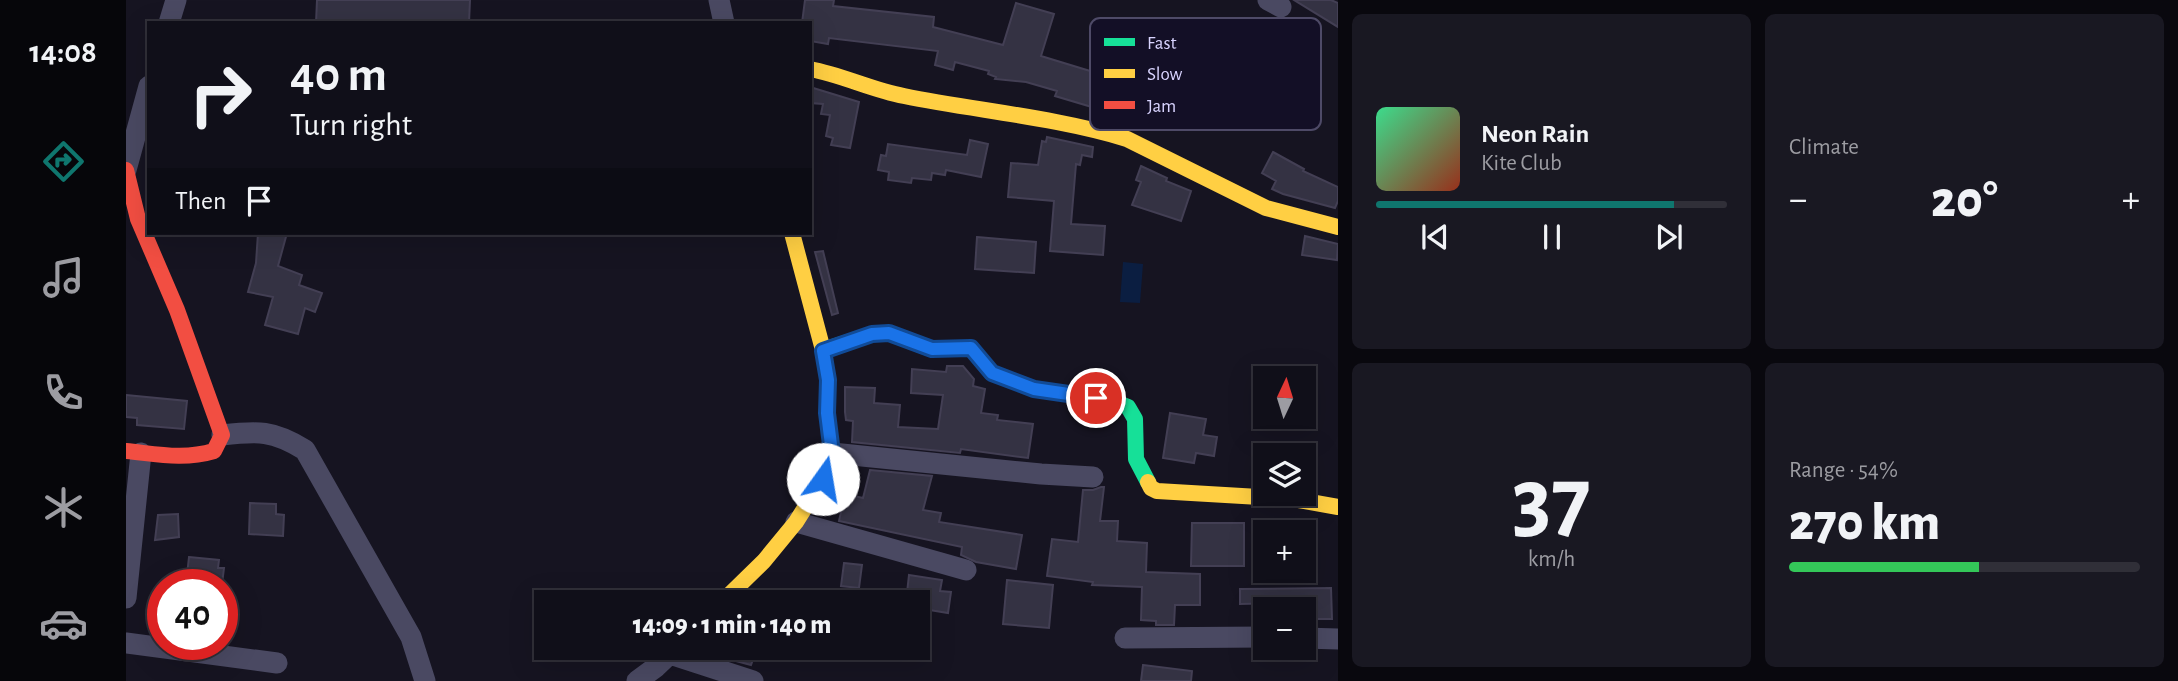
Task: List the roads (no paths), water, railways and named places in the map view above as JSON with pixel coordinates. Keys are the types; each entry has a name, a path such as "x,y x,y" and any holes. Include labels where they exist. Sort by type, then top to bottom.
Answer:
{"street":[{"path":"170,21 176,0"},
{"path":"719,0 724,21"},
{"path":"812,69 853,79 883,91 968,108 1090,127"},
{"path":"126,598 134,452 179,459 200,456 214,451 222,435 169,290 143,238 128,189 126,170 147,93"},
{"path":"1102,130 1127,139 1266,208 1338,226"},
{"path":"734,590 764,561 796,522 823,479 832,453 827,413 828,380 823,351 793,235"},
{"path":"823,351 872,334 889,333 932,349 971,348 992,373 1034,389 1110,400 1128,407 1135,419 1136,459 1151,488 1157,491 1316,500 1338,507"},
{"path":"222,435 253,432 282,436 305,450 411,637 425,681"},
{"path":"832,453 1093,477"},
{"path":"796,522 966,570"},
{"path":"1125,638 1253,637"},
{"path":"1316,638 1338,639"},
{"path":"126,643 277,663"},
{"path":"637,681 663,660"},
{"path":"697,660 753,681"}],"water":[{"path":"1123,262 1143,264 1140,303 1120,302"}]}
